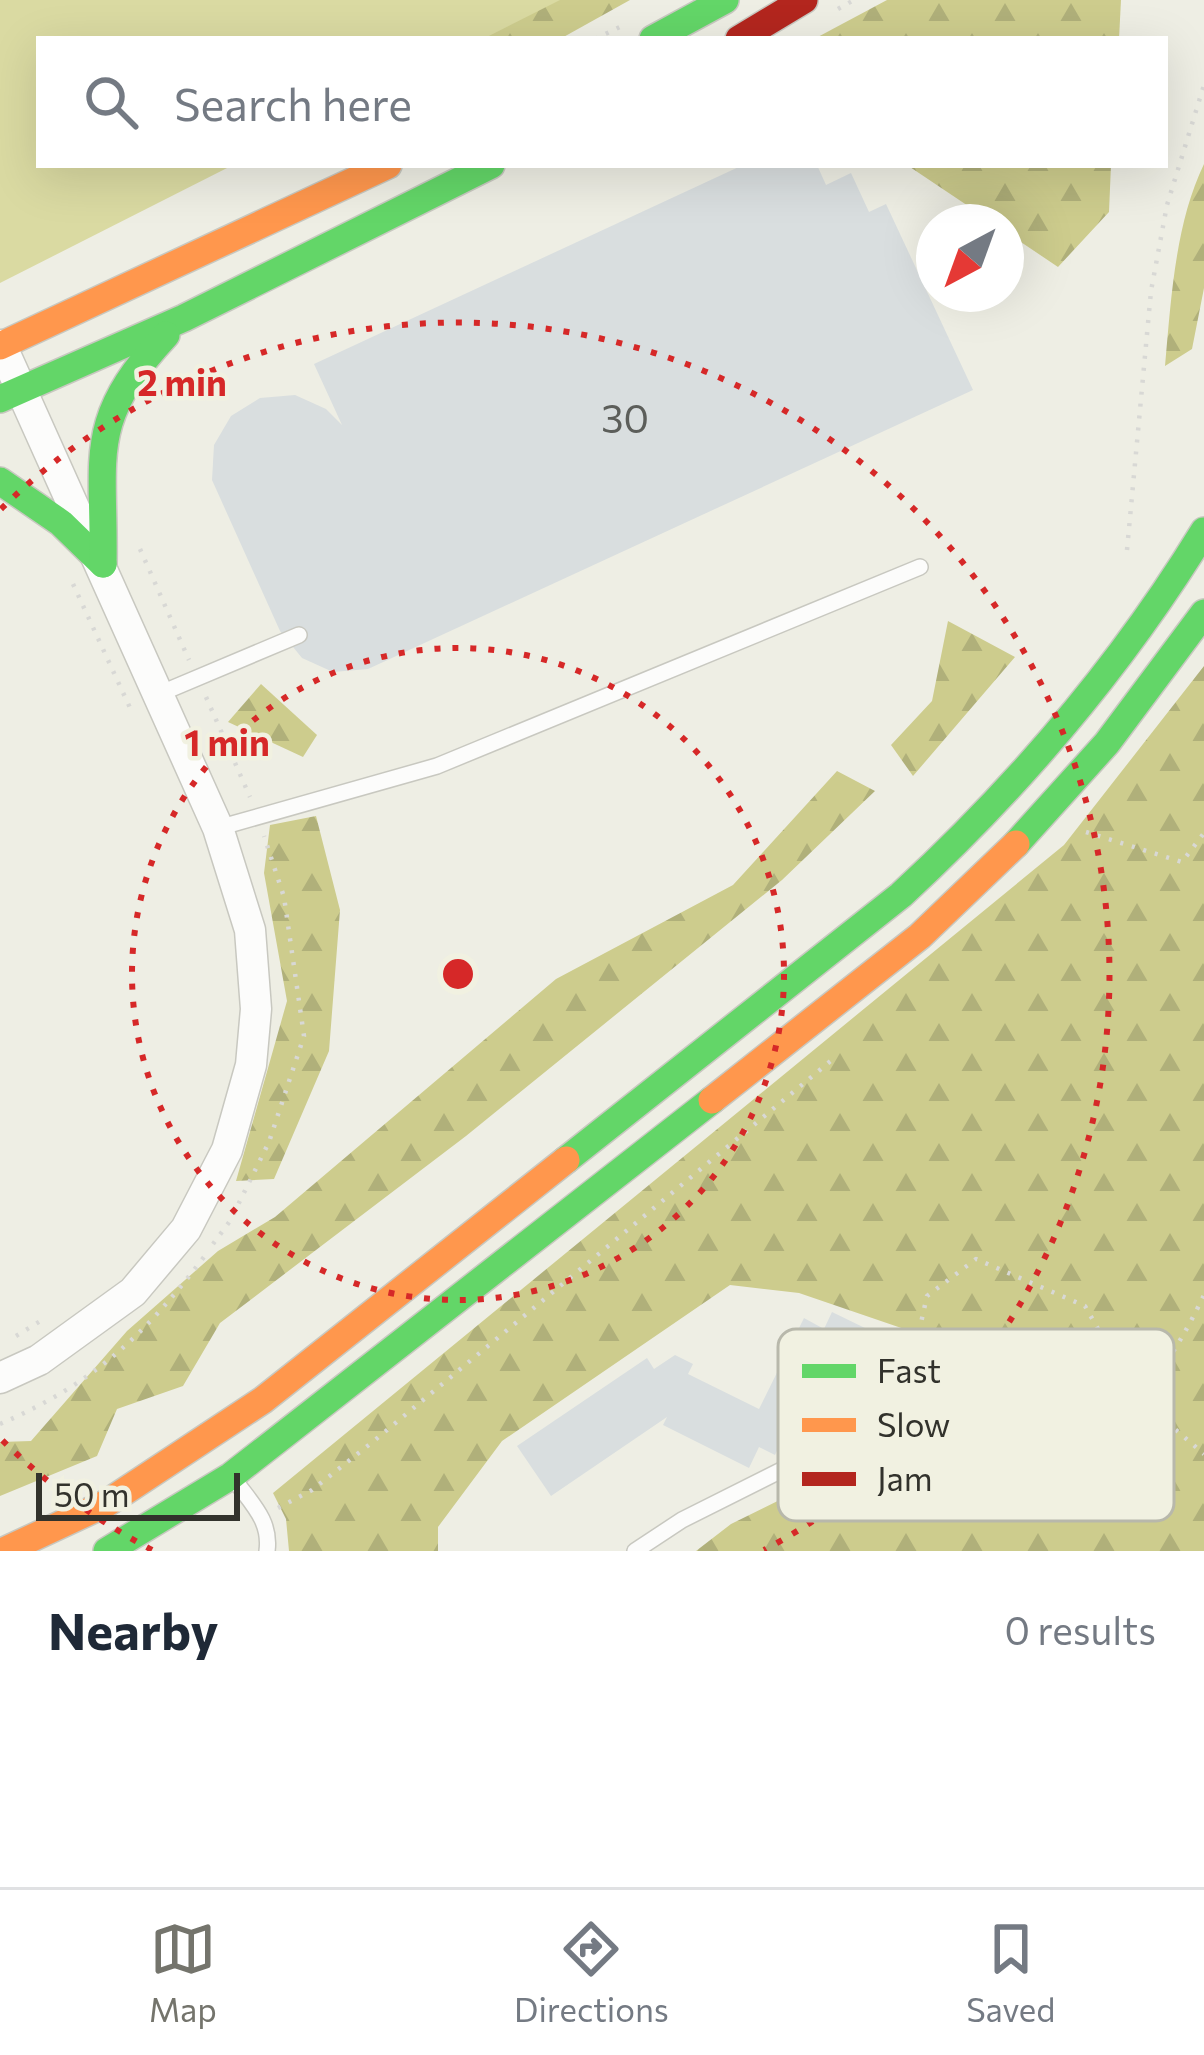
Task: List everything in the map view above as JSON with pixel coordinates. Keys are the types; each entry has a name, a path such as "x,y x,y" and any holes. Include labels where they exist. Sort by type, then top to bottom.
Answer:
{"main road":[{"path":"659,36 725,0"},
{"path":"744,36 804,0"},
{"path":"0,345 382,168"},
{"path":"10,395 184,318 485,168"},
{"path":"103,564 102,451 109,411 132,369 184,318"},
{"path":"0,481 61,523 103,564"},
{"path":"4,1551 107,1503 204,1443 824,958 954,848 1089,700 1142,629 1204,531"},
{"path":"107,1551 231,1476 838,1004 975,887 1064,796 1120,730 1204,613"}],"street":[{"path":"0,345 10,395 103,564 218,828 250,930 256,1009 251,1065 227,1150 186,1229 133,1292 39,1360 0,1378"}],"lane":[{"path":"218,828 437,766 920,567"},
{"path":"159,694 298,635"},
{"path":"204,1443 262,1516 270,1534 267,1551"},
{"path":"635,1551 682,1520 778,1472"}],"path":[{"path":"1127,550 1151,291 1166,205 1204,86"},
{"path":"0,1424 41,1406 116,1358 167,1306 230,1221 269,1142 304,1036 284,897 258,817 137,535"},
{"path":"73,584 139,728"},
{"path":"1086,832 1182,862 1204,833"},
{"path":"262,1516 312,1490 375,1440 844,1051"},
{"path":"919,1329 927,1296 976,1259 1085,1306 1098,1329"},
{"path":"1174,1349 1204,1295"},
{"path":"0,1344 52,1312"},
{"path":"1174,1428 1204,1454"}],"green space":[{"path":"0,0 560,0 489,36 36,36 36,168 227,168 0,283"},
{"path":"519,0 630,0 565,36 472,36"},
{"path":"887,0 1121,0 1119,36 820,36"},
{"path":"1204,164 1204,288 1192,349 1165,366 1180,237"},
{"path":"911,168 1111,168 1109,212 1058,267 1024,244 1024,204 965,204"},
{"path":"948,621 1015,657 913,776 891,745 932,701"},
{"path":"1204,666 1204,1551 696,1551 731,1524 778,1501 778,1521 1174,1521 1174,1329 904,1329 799,1293 730,1285 502,1441 438,1527 438,1551 289,1551 286,1519 273,1493 1064,845"},
{"path":"261,684 317,735 303,757 228,722"},
{"path":"837,771 875,791 782,880 466,1136 220,1323 183,1386 117,1409 97,1456 0,1496 0,1442 31,1441 127,1331 218,1251 275,1217 556,979 733,885"},
{"path":"316,816 340,910 329,1051 274,1179 236,1181 287,1001 264,873 270,825"}],"building":[{"path":"737,168 818,168 826,185 851,173 869,212 886,204 916,268 916,312 937,312 973,390 368,669 333,672 302,658 280,631 212,480 214,445 231,416 260,398 295,395 326,409 342,425 314,364"},
{"path":"832,1312 867,1329 824,1329"},
{"path":"804,1318 824,1329 799,1329"},
{"path":"675,1355 693,1364 688,1374 759,1409 778,1371 778,1449 775,1455 759,1447 749,1468 663,1425 667,1417 551,1496 517,1446 647,1358 654,1369"}],"traffic: fast":[{"path":"659,36 725,0"},
{"path":"0,399 184,318 485,168"},
{"path":"103,564 102,467 111,417 140,365 166,335"},
{"path":"0,481 61,523 103,564"},
{"path":"566,1160 901,895 944,854 1065,724 1138,630 1204,531"},
{"path":"1016,844 1107,743 1204,613"},
{"path":"107,1551 231,1476 712,1100"}],"traffic: slow":[{"path":"0,346 382,168"},
{"path":"712,1100 920,936 1016,844"},
{"path":"4,1551 107,1503 263,1400 566,1160"}],"traffic: jam":[{"path":"744,36 804,0"}]}
